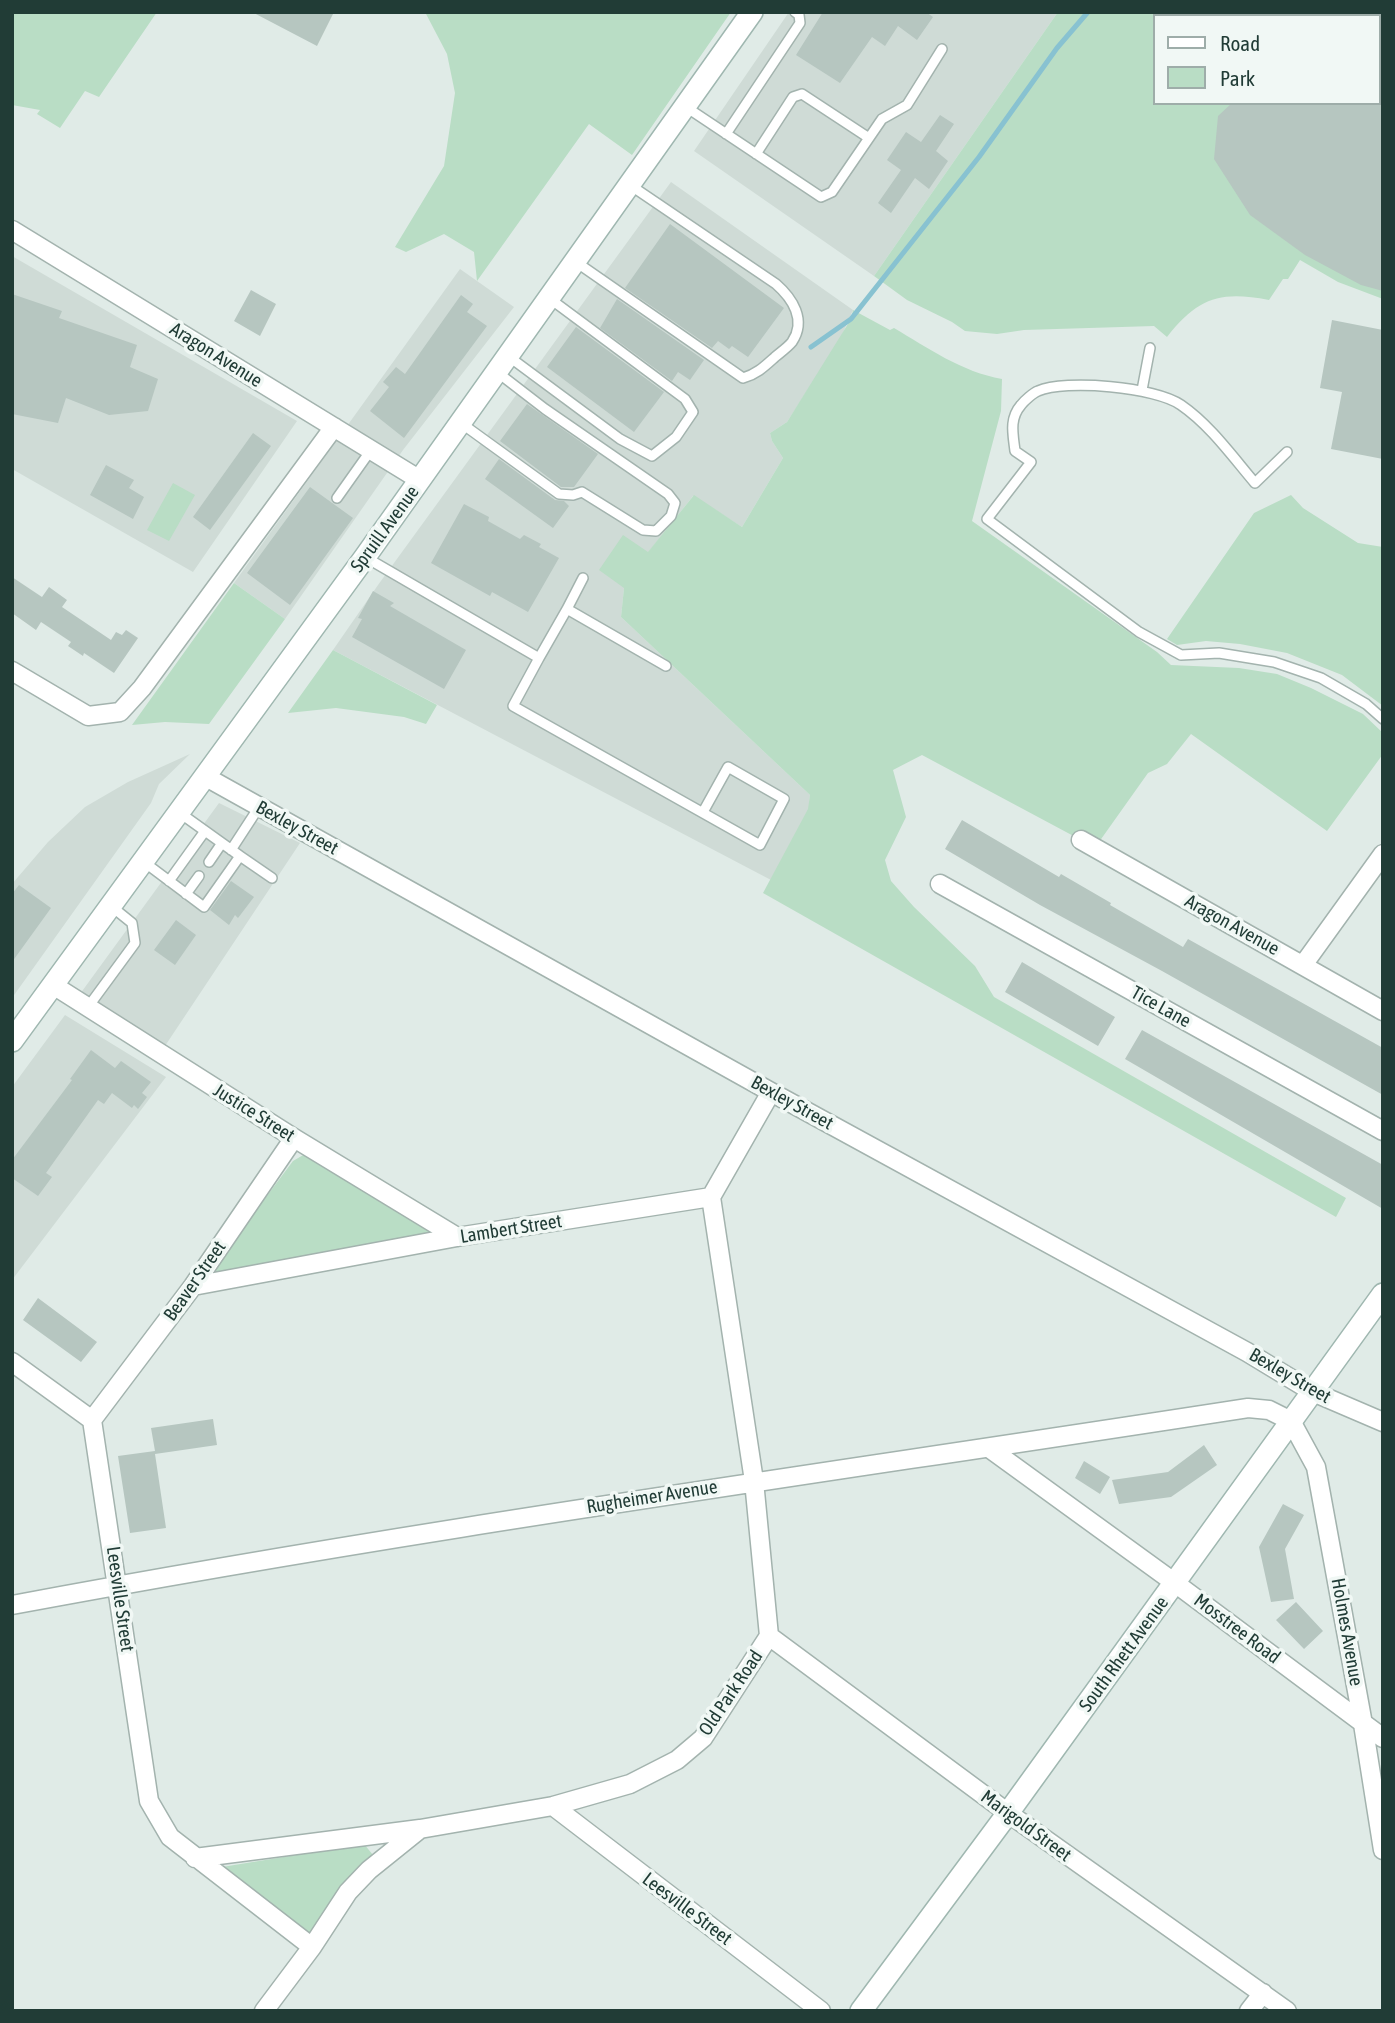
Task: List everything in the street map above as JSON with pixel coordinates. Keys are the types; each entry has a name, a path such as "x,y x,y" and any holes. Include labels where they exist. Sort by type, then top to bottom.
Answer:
{"street":[{"name":"Spruill Avenue","path":"12,1041 365,557 752,12"},
{"name":"Aragon Avenue","path":"12,230 420,480"},
{"path":"12,671 88,716 120,712 142,688 334,428"},
{"name":"Bexley Street","path":"206,777 771,1092 1235,1345 1312,1392 1383,1422"},
{"name":"Aragon Avenue","path":"1081,840 1383,1011"},
{"path":"1303,965 1383,854"},
{"name":"Tice Lane","path":"940,884 1383,1131"},
{"name":"Justice Street","path":"53,985 294,1138 457,1237"},
{"path":"711,1198 771,1092"},
{"name":"Beaver Street","path":"92,1420 192,1286 294,1138"},
{"name":"Lambert Street","path":"192,1286 457,1237 711,1198"},
{"name":"Old Park Road","path":"264,2011 312,1947 348,1892 369,1870 420,1829 553,1807 630,1784 677,1760 702,1738 769,1636 754,1481 711,1198"},
{"name":"South Rhett Avenue","path":"861,2011 1008,1813 1383,1294"},
{"path":"12,1363 92,1420"},
{"name":"Rugheimer Avenue","path":"12,1605 118,1585 754,1481 1248,1408 1269,1410 1291,1421"},
{"name":"Leesville Street","path":"92,1420 149,1801 170,1837 312,1947"},
{"name":"Holmes Avenue","path":"1291,1421 1316,1467 1383,1850"},
{"name":"Mosstree Road","path":"989,1448 1383,1738"},
{"name":"Marigold Street","path":"769,1636 1008,1813 1287,2011"},
{"name":"Leesville Street","path":"553,1807 821,2011"},
{"path":"195,1858 420,1829"},
{"path":"1249,2011 1263,1993"}],"lane":[{"path":"726,134 800,23 799,15 795,12"},
{"path":"686,107 821,197 832,192 882,119 907,105 942,49"},
{"path":"756,154 793,97 802,93 869,138"},
{"path":"576,261 744,378 756,375 792,342 798,326 796,308 791,297 776,284 630,185"},
{"path":"503,364 620,439 652,456 676,437 693,412 685,399 549,298"},
{"path":"1142,390 1150,348"},
{"path":"461,423 559,494 573,495 582,492 643,530 656,531 671,516 675,503 668,494 545,409 503,364"},
{"path":"1287,452 1255,483 1210,429 1179,403 1142,390 1073,386 1038,391 1020,405 1011,423 1015,451 1031,462 987,519 1139,632 1181,655 1219,653 1274,662 1321,678 1366,704 1383,719"},
{"path":"337,498 371,450"},
{"path":"365,557 539,658"},
{"path":"583,578 513,706 760,845 784,799 728,767 703,812"},
{"path":"566,609 666,666"},
{"path":"144,862 204,907 260,807"},
{"path":"180,812 272,878"},
{"path":"169,881 205,831"},
{"path":"209,862 222,843"},
{"path":"186,894 199,876"},
{"path":"88,1007 135,943 132,923 111,906"}],"shaded area":[{"path":"789,12 1058,12 874,276 694,151"},
{"path":"671,182 853,310 839,342 787,422 770,433 783,458 742,527 693,496 624,588 621,617 810,795 809,809 771,880 333,650"},
{"path":"12,256 297,421 193,572 12,469"},
{"path":"460,269 514,307 403,450 285,619 234,583"},
{"path":"190,754 159,784 151,803 12,998 12,884 48,842 85,807 128,782"},
{"path":"219,803 300,843 165,1046 80,994"},
{"path":"65,1015 166,1077 12,1280 12,1087"}],"green space":[{"path":"12,12 157,12 99,97 85,91 60,128 37,114 40,110 12,105"},
{"path":"425,12 731,12 632,155 589,124 477,281 474,252 444,234 406,252 395,247 444,166 455,93 447,54"},
{"path":"1058,12 1383,12 1383,299 1338,282 1300,260 1288,279 1283,279 1269,300 1237,296 1212,300 1190,313 1167,337 1154,326 1024,330 997,334 965,331 907,300 874,276"},
{"path":"853,310 890,330 894,328 959,365 1002,379 1001,411 972,521 1157,652 1171,665 1239,668 1277,674 1363,714 1383,733 1383,754 1327,831 1191,734 1167,764 1148,773 1099,842 1081,840 922,755 893,770 906,817 885,860 891,881 975,966 994,997 1346,1198 1336,1217 763,893 808,809 810,795 621,617 624,588 599,570 623,535 648,552 694,495 742,527 783,458 770,433 787,422 851,319"},
{"path":"173,483 195,495 169,541 147,530"},
{"path":"1291,495 1303,508 1358,543 1383,547 1383,706 1342,675 1287,653 1206,641 1177,645 1167,639 1254,513"},
{"path":"234,583 285,619 209,724 165,722 132,725"},
{"path":"333,650 437,705 426,724 404,717 336,708 288,713"},
{"path":"305,1154 434,1231 431,1236 207,1276 293,1161"},
{"path":"364,1844 373,1855 372,1862 341,1888 310,1934 222,1867"}],"building":[{"path":"252,12 334,12 317,46"},
{"path":"823,12 926,12 933,17 917,40 898,26 885,46 872,37 840,83 796,55"},
{"path":"1383,103 1383,291 1361,285 1305,255 1250,215 1214,159 1218,116 1230,105"},
{"path":"940,115 954,124 936,151 948,161 929,189 915,178 891,213 878,203 901,170 887,160 906,132 921,142"},
{"path":"670,224 784,308 748,357 732,346 729,349 718,341 712,348 625,288"},
{"path":"251,290 276,304 260,336 234,321"},
{"path":"12,294 62,311 59,318 137,345 130,367 158,379 148,411 109,415 66,398 58,423 12,414"},
{"path":"461,295 473,304 467,312 487,326 404,438 370,411 389,387 383,382 396,367 405,374"},
{"path":"617,299 704,360 690,380 678,372 672,381 600,328"},
{"path":"1332,320 1383,330 1383,459 1331,449 1342,392 1320,388"},
{"path":"576,327 664,392 634,432 547,367"},
{"path":"527,404 598,454 574,487 561,487 500,441"},
{"path":"253,433 271,446 210,530 193,517"},
{"path":"499,459 555,500 564,501 569,506 553,528 485,479"},
{"path":"106,465 134,480 129,488 144,497 133,519 90,495"},
{"path":"310,487 353,518 290,605 247,573"},
{"path":"464,504 489,517 488,521 520,539 524,535 541,544 539,547 559,558 528,612 492,592 490,596 431,563"},
{"path":"12,577 42,597 49,587 67,600 62,607 111,640 116,632 122,635 126,630 138,638 114,673 68,646 71,642 41,622 36,630 12,613"},
{"path":"373,591 394,603 390,606 466,650 444,689 352,637 362,619 358,618"},
{"path":"962,820 1059,877 1061,874 1183,947 1188,939 1383,1048 1383,1095 1040,905 945,849"},
{"path":"231,881 254,897 238,918 235,915 229,925 210,910"},
{"path":"19,885 51,908 12,962 12,894"},
{"path":"176,920 196,935 175,965 154,950"},
{"path":"1022,962 1115,1017 1098,1046 1005,992"},
{"path":"1142,1030 1383,1165 1383,1209 1125,1059"},
{"path":"91,1050 115,1068 121,1061 151,1082 142,1093 147,1097 138,1109 134,1105 132,1108 112,1093 104,1104 98,1100 46,1173 52,1177 38,1196 12,1178 12,1160"},
{"path":"38,1298 97,1342 81,1362 23,1320"},
{"path":"213,1419 217,1445 155,1454 166,1528 130,1533 118,1456 155,1451 151,1428"},
{"path":"1204,1445 1217,1465 1171,1497 1119,1504 1112,1480 1168,1472"},
{"path":"1084,1461 1110,1477 1100,1494 1075,1478"},
{"path":"1283,1504 1304,1515 1285,1549 1294,1599 1271,1602 1259,1547"},
{"path":"1296,1602 1323,1631 1304,1649 1276,1620"}],"waterway":[{"path":"811,347 851,319 979,157 1057,48 1088,12"}]}
